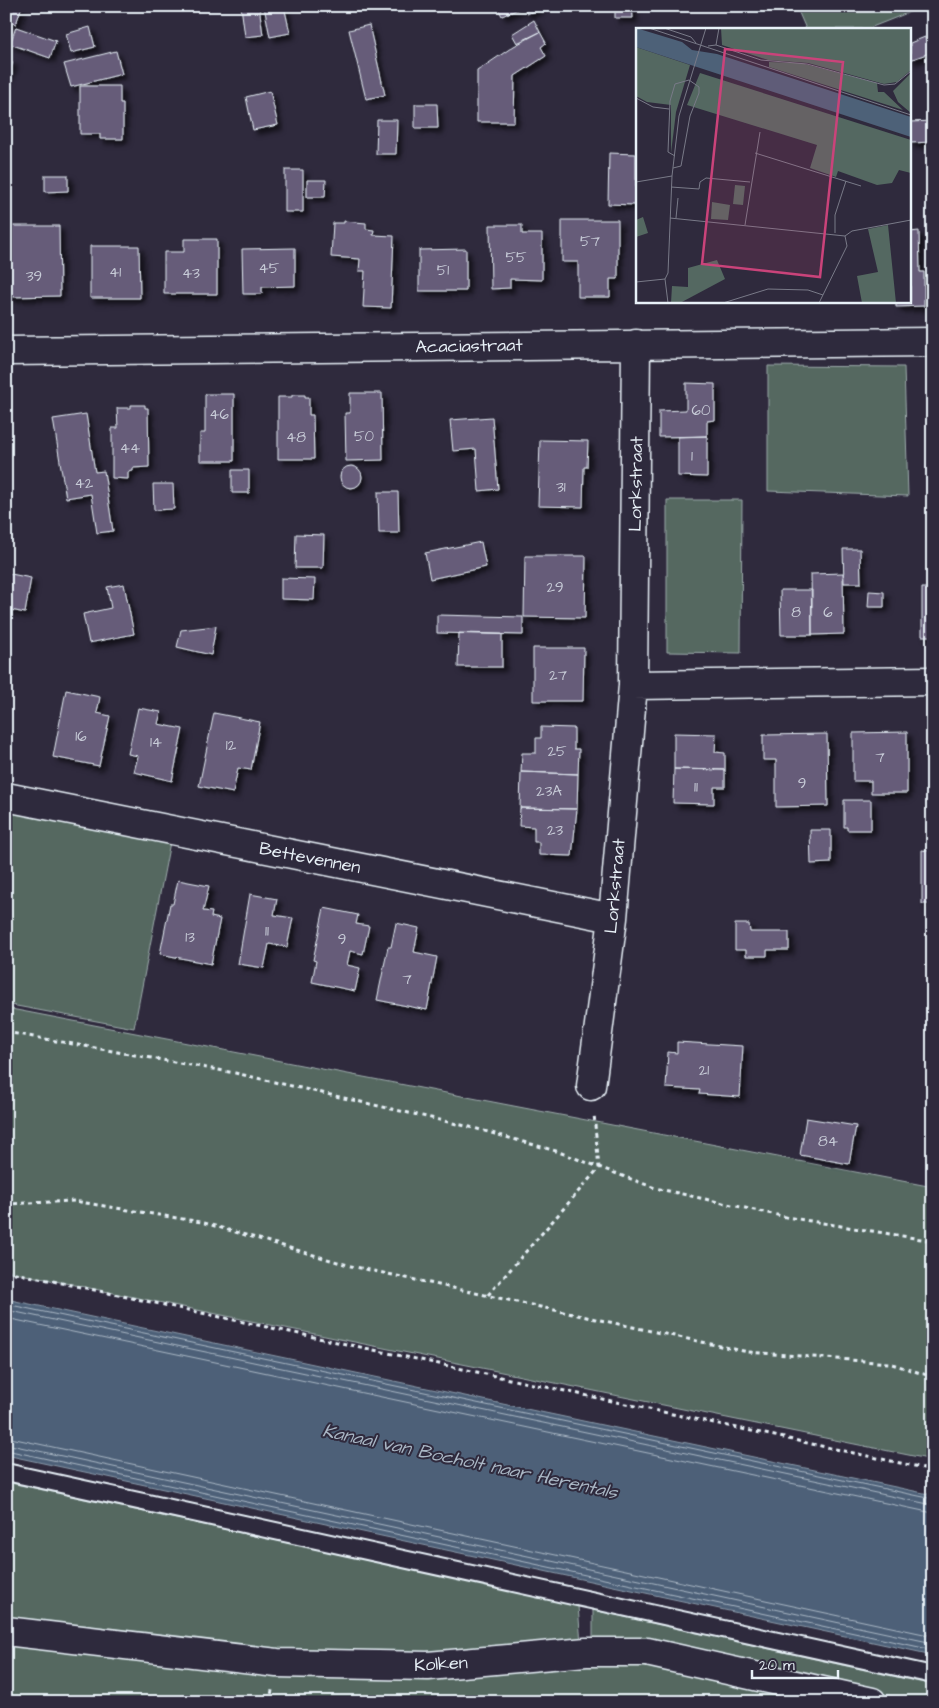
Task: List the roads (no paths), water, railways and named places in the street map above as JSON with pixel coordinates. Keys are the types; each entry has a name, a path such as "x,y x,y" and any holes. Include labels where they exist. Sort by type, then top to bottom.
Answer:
{"street":[{"name":"Acaciastraat","path":"6,351 933,342"},
{"name":"Lorkstraat","path":"591,1086 613,918 633,685 636,344"},
{"path":"633,685 933,681"},
{"name":"Bettevennen","path":"6,797 613,918"},
{"name":"Kolken","path":"6,1631 277,1663 428,1666 586,1652 647,1652 872,1702"}],"lane":[{"path":"6,1472 933,1675"}],"water":[{"name":"Kanaal van Bocholt naar Herentals","path":"6,1299 933,1495 933,1655 6,1455"}]}
